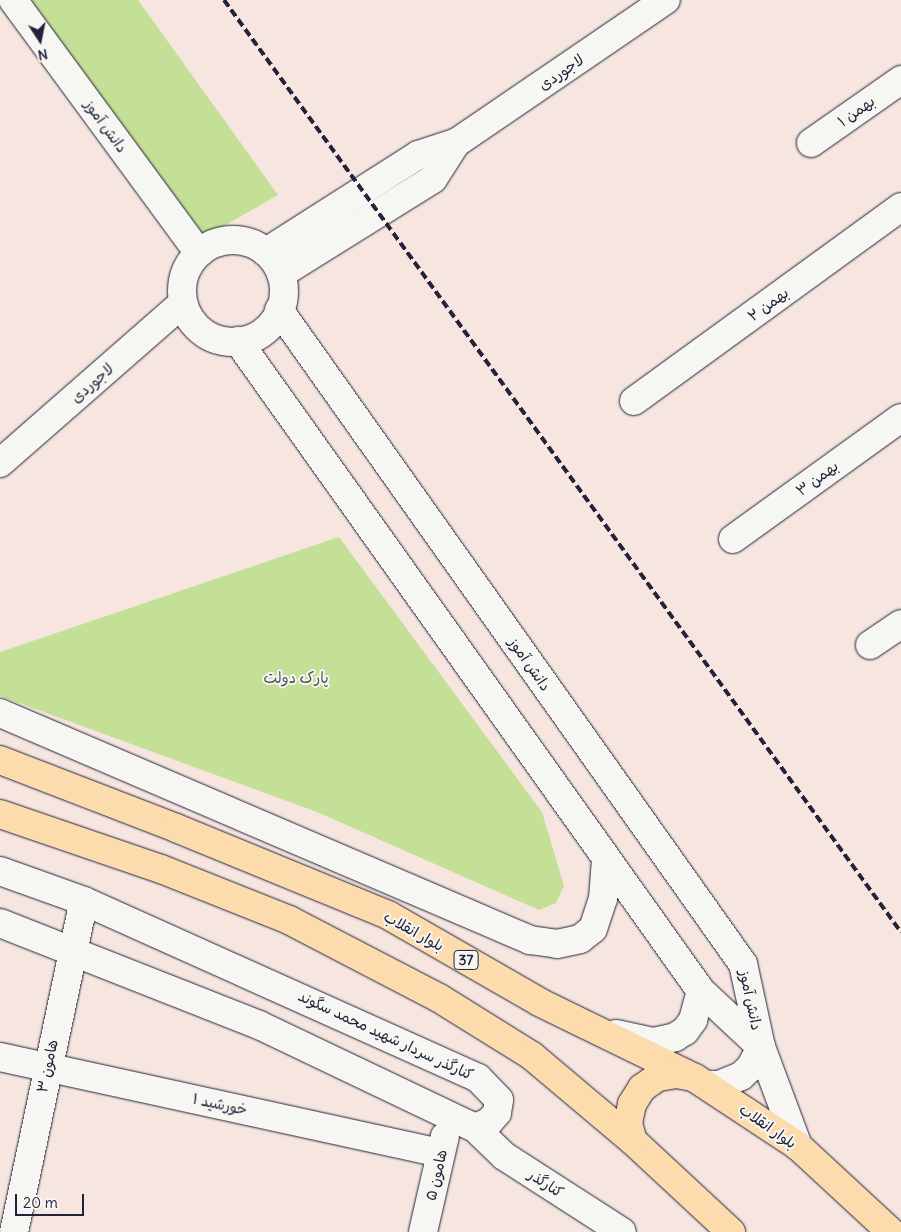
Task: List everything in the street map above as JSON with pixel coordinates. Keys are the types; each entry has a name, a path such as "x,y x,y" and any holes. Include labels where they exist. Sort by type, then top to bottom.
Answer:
{"main road":[{"name":"بلوار انقلاب","path":"0,760 176,828 388,915 539,1002 606,1031 701,1081 798,1146 891,1232"},
{"path":"0,814 161,869 289,920 439,998 532,1056 633,1141 731,1232"},
{"path":"633,1141 628,1123 632,1104 642,1088 658,1077 677,1074 701,1081"}],"street":[{"name":"دانش آموز","path":"14,0 198,253"},
{"name":"لاجوردی","path":"266,252 418,155 456,143 666,0"},
{"name":"بهمن ۱","path":"811,143 901,80"},
{"name":"لاجوردی","path":"281,274 433,179 456,143"},
{"name":"بهمن ۲","path":"634,401 901,206"},
{"path":"232,240 250,243 266,252 281,274 284,292 279,310 263,331 238,341 220,340 203,332 190,319 183,303 184,276 198,253 214,244 232,240"},
{"name":"لاجوردی","path":"0,463 183,303"},
{"name":"دانش آموز","path":"279,310 743,964 761,1047"},
{"name":"دانش آموز","path":"238,341 701,991 761,1047"},
{"name":"بهمن ۳","path":"734,538 901,418"},
{"path":"870,644 901,624"},
{"path":"0,713 530,940 557,944 580,939 593,929 600,917 606,859"},
{"name":"کنارگذر سردار شهید محمد سگوند","path":"0,871 84,902 478,1078 498,1100 496,1113 489,1122 475,1128"},
{"name":"هامون ۳","path":"14,1232 71,951 84,902"},
{"path":"0,924 259,1025 450,1118 475,1128"},
{"path":"606,1031 654,1042 675,1038 685,1031 693,1020 701,991"},
{"path":"701,1081 719,1085 741,1076 750,1068 761,1047"},
{"path":"761,1047 798,1146"},
{"name":"خورشید ۱","path":"0,1057 440,1153"},
{"name":"هامون ۵","path":"423,1232 440,1153 450,1118"},
{"name":"کنارگذر","path":"475,1128 504,1156 622,1232"}],"green space":[{"path":"31,0 138,0 278,195 201,239"},
{"name":"پارک دولت","path":"339,537 542,812 564,886 556,903 539,910 317,812 0,696 0,652"}],"railway":[{"path":"224,0 901,932"}]}
